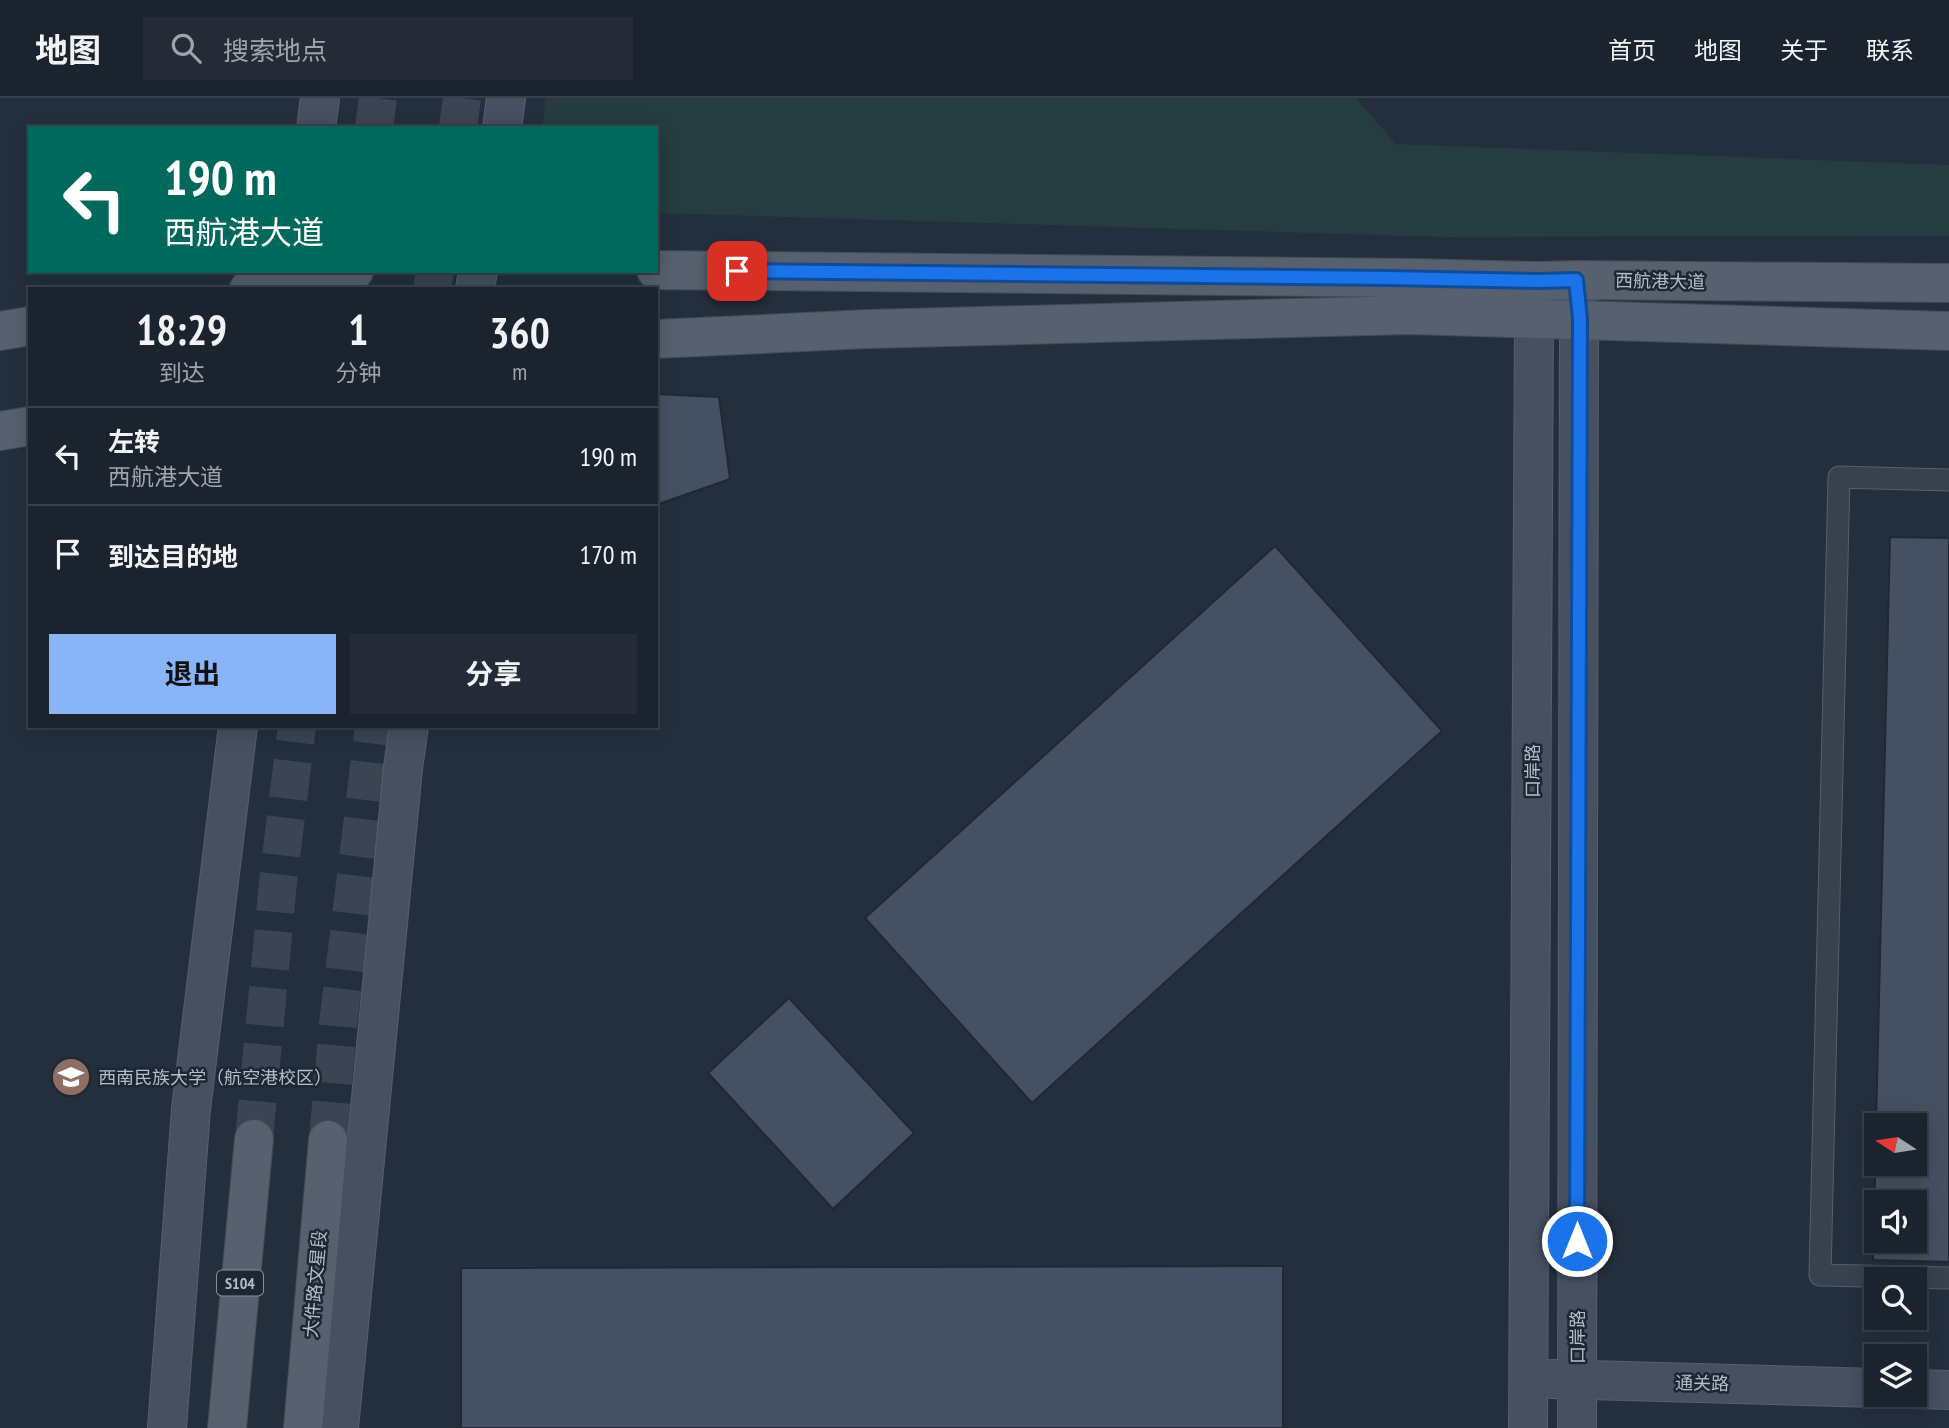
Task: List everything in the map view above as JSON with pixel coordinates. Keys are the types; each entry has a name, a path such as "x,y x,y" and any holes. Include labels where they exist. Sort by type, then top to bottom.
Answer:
{"main road":[{"name":"西航港大道","path":"658,270 1949,284"},
{"path":"259,287 340,273"},
{"path":"658,339 868,329 1410,315 1949,331"},
{"path":"0,331 28,326"},
{"path":"0,431 28,426"},
{"name":"S104","path":"227,1428 254,1139"},
{"name":"大件路文星段","path":"303,1428 328,1140"}],"street":[{"path":"316,126 320,98"},
{"path":"502,126 506,98"},
{"name":"口岸路","path":"1528,1428 1534,319 1557,281 1580,319 1577,1428"},
{"path":"167,1428 191,1109 238,728"},
{"path":"339,1428 409,728"},
{"name":"通关路","path":"1529,1378 1864,1388"},
{"path":"1927,1389 1949,1390"}],"lane":[{"path":"1949,480 1839,477 1820,1275 1949,1278"}],"green space":[{"path":"546,98 1356,98 1396,144 1949,165 1949,236 1444,237 658,213 658,126 542,126"}],"building":[{"path":"658,394 719,397 730,479 658,504"},
{"path":"1890,537 1949,538 1949,1262 1873,1260 1873,1253 1927,1253 1927,1190 1875,1190 1875,1176 1927,1176 1927,1113 1876,1113"},
{"path":"1275,546 1442,731 1032,1103 865,918"},
{"path":"789,998 914,1133 833,1209 708,1073"},
{"path":"1283,1266 1283,1428 461,1428 461,1268"}],"tunnel":[{"path":"374,126 378,98"},
{"path":"458,126 462,98"},
{"path":"432,287 435,273"},
{"path":"254,1139 278,882 297,728"},
{"path":"328,1140 338,1024 374,728"}],"place":[{"name":"西南民族大学（航空港校区）","path":"71,1077"}],"route":[{"path":"737,271 1576,280 1580,319 1577,1241"}]}
